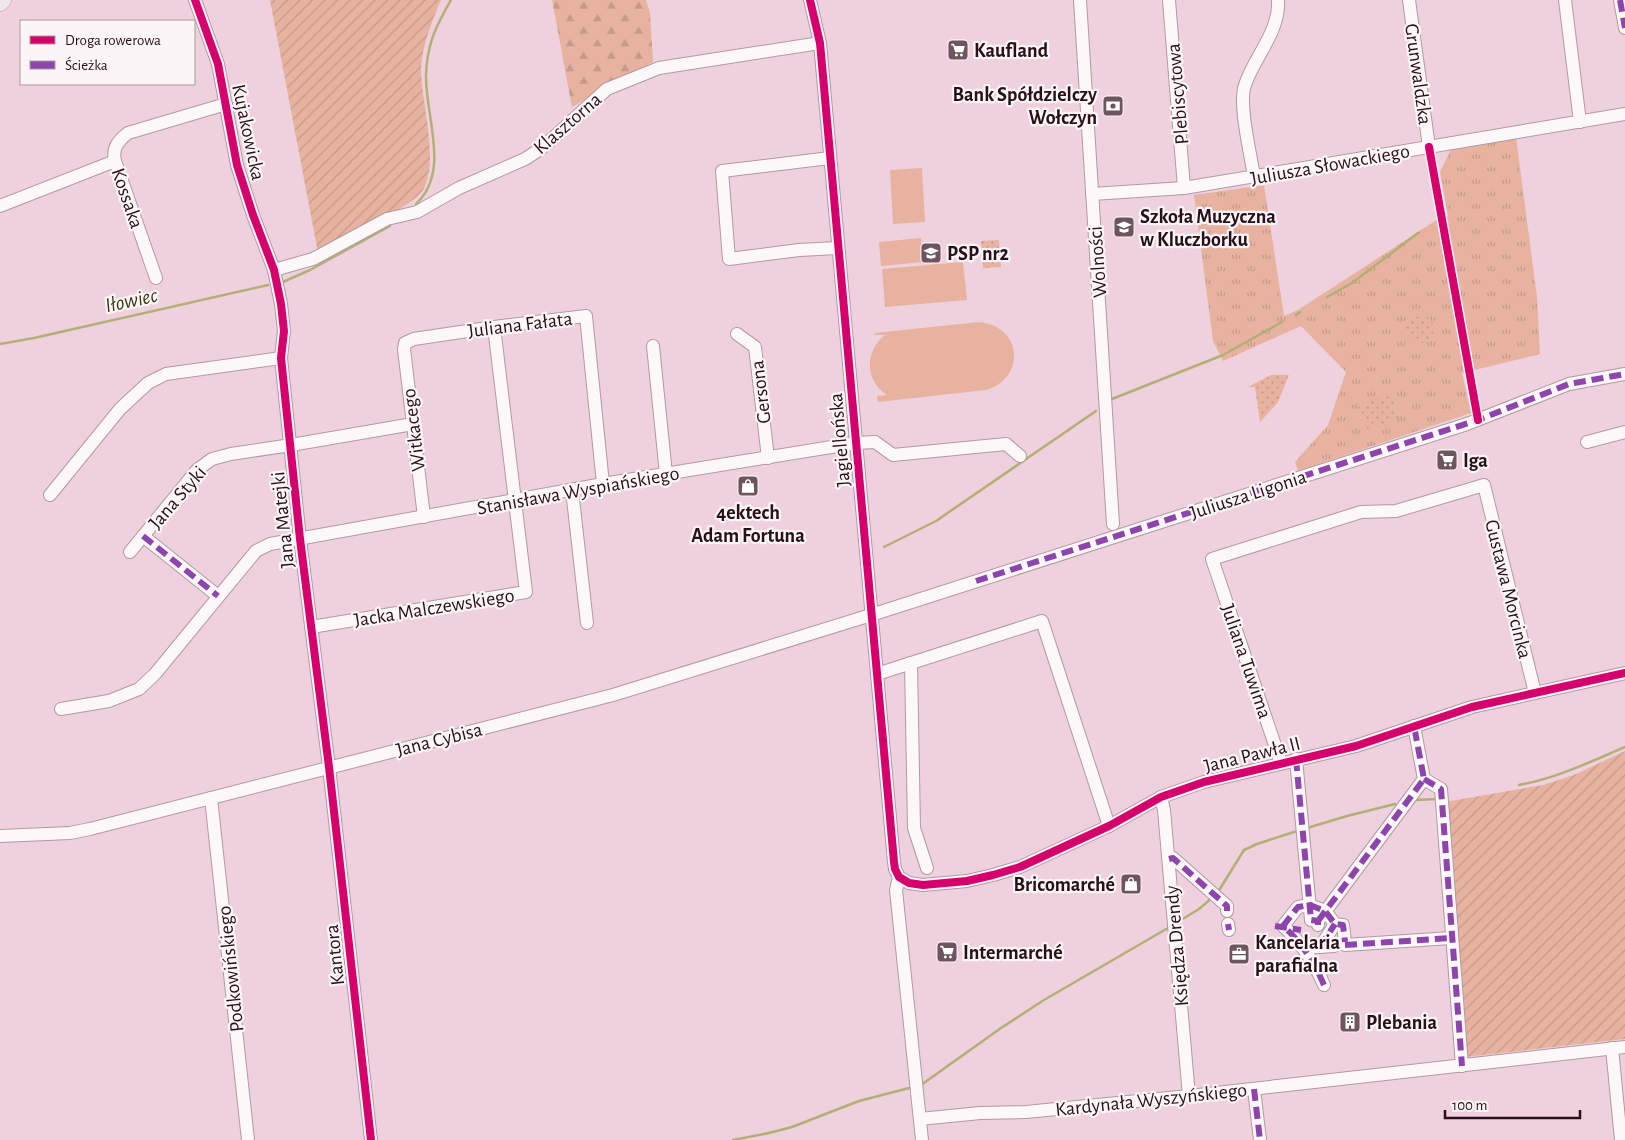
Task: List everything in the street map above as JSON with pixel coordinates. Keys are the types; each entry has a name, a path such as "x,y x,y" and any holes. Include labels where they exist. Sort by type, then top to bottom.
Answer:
{"main road":[{"path":"0,3 3,0"}],"street":[{"name":"Kujakowicka","path":"194,0 218,64 237,164 253,215 274,270"},
{"name":"Jagiellońska","path":"810,0 820,44 894,862 895,869 900,877"},
{"name":"Wolności","path":"1080,0 1113,524"},
{"name":"Plebiscytowa","path":"1169,0 1184,188"},
{"path":"1254,177 1242,98 1245,85 1275,24 1278,0"},
{"name":"Grunwaldzka","path":"1409,0 1429,147"},
{"path":"1565,0 1580,122"},
{"path":"1620,0 1625,28"},
{"name":"Klasztorna","path":"274,270 313,259 387,219 417,212 459,188 525,159 542,148 607,89 659,68 820,44"},
{"name":"Kossaka","path":"156,278 115,161 114,154 118,142 128,134 226,104"},
{"name":"Juliusza Słowackiego","path":"1092,194 1184,188 1625,114"},
{"path":"830,158 722,171 729,259 799,250 838,248"},
{"path":"0,206 115,161"},
{"name":"Jana Matejki","path":"274,270 284,331 281,358 300,539 330,767"},
{"name":"Juliana Fałata","path":"405,343 414,339 494,327 586,316 603,484"},
{"path":"494,327 515,501"},
{"name":"Gersona","path":"737,334 755,348 768,458"},
{"name":"Witkacego","path":"405,343 404,349 424,517"},
{"path":"653,346 666,474"},
{"path":"50,495 120,409 148,383 166,374 281,358"},
{"name":"Juliusza Ligonia","path":"871,615 1478,420 1569,384 1625,374"},
{"name":"Jana Styki","path":"130,552 197,470 212,459 231,454 413,424"},
{"path":"1587,442 1625,432"},
{"name":"Jagiellońska","path":"856,443 875,442 893,455 1006,444 1020,456"},
{"name":"Stanisława Wyspiańskiego","path":"61,710 109,701 139,689 155,674 256,552 270,544 603,484 856,443"},
{"name":"Gustawa Morcinka","path":"1212,559 1361,512 1396,511 1484,485 1535,693"},
{"path":"572,490 587,623"},
{"name":"Jacka Malczewskiego","path":"312,627 526,592 515,501"},
{"path":"143,536 218,596"},
{"name":"Juliana Tuwima","path":"1212,559 1281,763"},
{"name":"Jana Cybisa","path":"0,836 90,829 613,695 871,615"},
{"path":"877,674 1042,621 1109,826"},
{"path":"910,663 914,828 927,868"},
{"name":"Jana Pawła II","path":"900,877 909,883 923,885 967,881 993,875 1020,867 1109,826 1161,797 1204,782 1356,746 1472,707 1625,674"},
{"path":"1414,726 1424,778 1441,789 1462,1066"},
{"path":"1296,760 1310,905 1315,925"},
{"name":"Kantora","path":"330,767 371,1140"},
{"path":"1304,948 1315,925 1424,778"},
{"name":"Księdza Drendy","path":"1161,797 1164,810 1189,1096"},
{"name":"Podkowińskiego","path":"211,798 248,1140"},
{"path":"1168,859 1173,858 1227,906 1227,911"},
{"path":"900,877 896,890 922,1140"},
{"path":"1280,926 1298,907 1310,905"},
{"path":"1320,947 1335,924"},
{"path":"1280,926 1343,924 1341,944"},
{"path":"1280,926 1296,938 1304,948 1314,963 1324,985"},
{"path":"1304,948 1451,938"},
{"name":"Kardynała Wyszyńskiego","path":"920,1119 980,1113 1026,1112 1189,1096 1625,1047"},
{"path":"1612,1048 1621,1140"},
{"path":"1254,1089 1260,1140"}],"green space":[{"path":"270,0 441,0 423,51 421,69 430,148 428,178 423,190 405,206 390,215 318,253"},
{"path":"552,0 646,0 650,13 653,62 572,107"},
{"path":"1516,137 1537,297 1540,354 1462,373 1471,413 1298,471 1295,462 1328,425 1346,372 1301,326 1223,361 1213,341 1194,195 1264,185 1284,316 1298,310 1438,219 1448,216 1440,172 1451,149"},
{"path":"922,168 925,222 893,224 890,170"},
{"path":"921,238 923,262 881,266 879,242"},
{"path":"999,240 1001,267 983,268 981,241"},
{"path":"963,262 967,300 885,307 882,269"},
{"path":"1420,315 1430,319 1434,329 1430,339 1420,343 1410,339 1406,329 1410,319"},
{"path":"979,322 994,326 1004,333 1011,342 1014,353 1013,364 1008,375 999,384 986,390 878,402 877,396 887,395 874,382 870,365 874,349 885,335 875,335 875,333"},
{"path":"1271,375 1289,375 1278,402 1260,422 1255,387 1248,387"},
{"path":"1391,393 1400,418 1368,430 1359,405"},
{"path":"1625,751 1625,1039 1465,1057 1445,802 1543,785 1574,775"}],"waterway":[{"name":"Iłowiec","path":"416,204 426,191 432,176 434,160 434,143 426,75 428,54 437,27 451,0"},
{"name":"Iłowiec","path":"283,282 310,270 390,226"},
{"path":"1327,297 1352,283 1418,233"},
{"name":"Iłowiec","path":"0,344 268,285"},
{"path":"1296,315 1300,312"},
{"path":"1112,399 1223,355 1282,322"},
{"path":"884,547 936,521 1096,411"},
{"path":"1519,785 1560,774 1625,747"},
{"path":"1416,800 1437,799"},
{"path":"1307,828 1395,804"},
{"path":"1218,892 1244,850 1297,831"},
{"path":"1181,920 1212,898"},
{"path":"921,1085 1044,1000 1168,928"},
{"path":"733,1140 792,1127 859,1101 913,1087"}],"marked path":[{"path":"1620,0 1625,28"},
{"path":"976,581 1478,420 1569,384 1625,374"},
{"path":"143,536 218,596"},
{"path":"1318,921 1424,779 1414,726"},
{"path":"1296,759 1311,920 1318,921 1318,925"},
{"path":"1424,779 1441,789 1462,1066"},
{"path":"1169,859 1173,858 1227,906 1227,911"},
{"path":"1324,985 1307,953 1283,926 1298,907 1310,905 1325,911 1335,924 1343,925 1345,942"},
{"path":"1228,924 1229,930"},
{"path":"1320,947 1335,924"},
{"path":"1275,926 1301,930"},
{"path":"1304,948 1311,936"},
{"path":"1345,945 1451,938"},
{"path":"1304,948 1334,946"},
{"path":"1254,1089 1260,1140"}],"cycle path":[{"path":"195,0 218,64 237,165 253,215 274,270 281,304 284,331 281,358 300,539 329,767 371,1140"},
{"path":"810,0 820,43 894,862 899,877 909,883 923,885 967,881 993,875 1020,867 1109,826 1161,797 1204,782 1356,746 1472,707 1625,673"},
{"path":"1429,147 1478,420"}],"place":[{"name":"Kaufland","path":"958,50"},
{"name":"Bank Spółdzielczy Wołczyn","path":"1113,106"},
{"name":"Szkoła Muzyczna w Kluczborku","path":"1124,227"},
{"name":"PSP nr2","path":"931,253"},
{"name":"Iga","path":"1447,460"},
{"name":"4ektech Adam Fortuna","path":"748,486"},
{"name":"Bricomarché","path":"1131,884"},
{"name":"Intermarché","path":"947,952"},
{"name":"Kancelaria parafialna","path":"1239,954"},
{"name":"Plebania","path":"1350,1022"}]}
